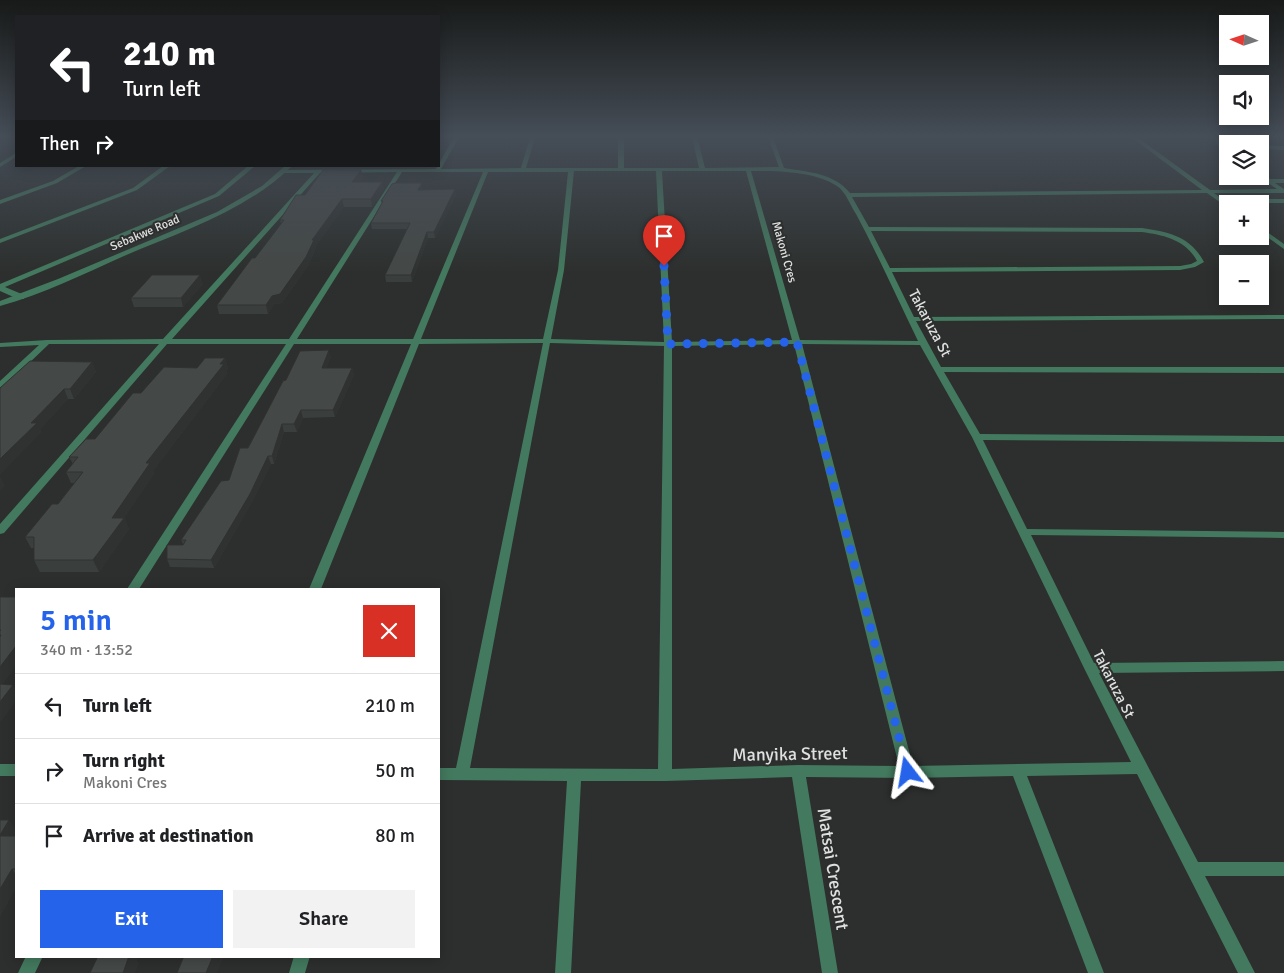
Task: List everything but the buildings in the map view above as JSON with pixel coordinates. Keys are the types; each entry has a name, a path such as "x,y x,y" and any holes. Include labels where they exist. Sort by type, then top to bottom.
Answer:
{"street":[{"path":"0,202 54,182"},
{"path":"0,241 135,189 144,182"},
{"path":"0,288 217,195 232,182"},
{"name":"Sebakwe Road","path":"0,304 21,297 219,213 270,182"},
{"path":"0,531 164,342 308,182"},
{"path":"134,588 393,182"},
{"path":"315,588 481,182"},
{"path":"462,774 560,270 570,182"},
{"path":"660,182 668,344 665,775"},
{"name":"Makoni Cres","path":"752,182 797,342 908,772"},
{"name":"Takaruza St","path":"835,182 841,186 848,195 867,229 923,343 976,437 1090,668 1247,973"},
{"path":"1194,182 1219,200"},
{"path":"1271,182 1284,191"},
{"path":"848,195 1284,191"},
{"path":"1269,200 1284,200"},
{"path":"867,229 1142,230 1162,233 1178,239 1197,253 1201,262 1193,266 1180,268 887,270"},
{"path":"1269,236 1284,247"},
{"path":"0,288 21,297"},
{"path":"912,319 1284,317"},
{"path":"0,345 47,342 547,341 668,344 923,343"},
{"path":"0,386 47,342"},
{"path":"939,369 1284,370"},
{"path":"976,437 1284,439"},
{"path":"1024,532 1284,535"},
{"path":"1090,668 1284,666"},
{"name":"Manyika Street","path":"440,774 665,775 798,771 908,772 1142,768"},
{"path":"0,770 15,770"},
{"path":"1018,770 1096,973"},
{"name":"Matsai Crescent","path":"798,771 830,973"},
{"path":"563,973 574,774"},
{"path":"1193,869 1284,869"},
{"path":"26,973 34,958"},
{"path":"297,973 301,958"}],"route":[{"path":"664,266 668,344 797,342 908,772"}]}
